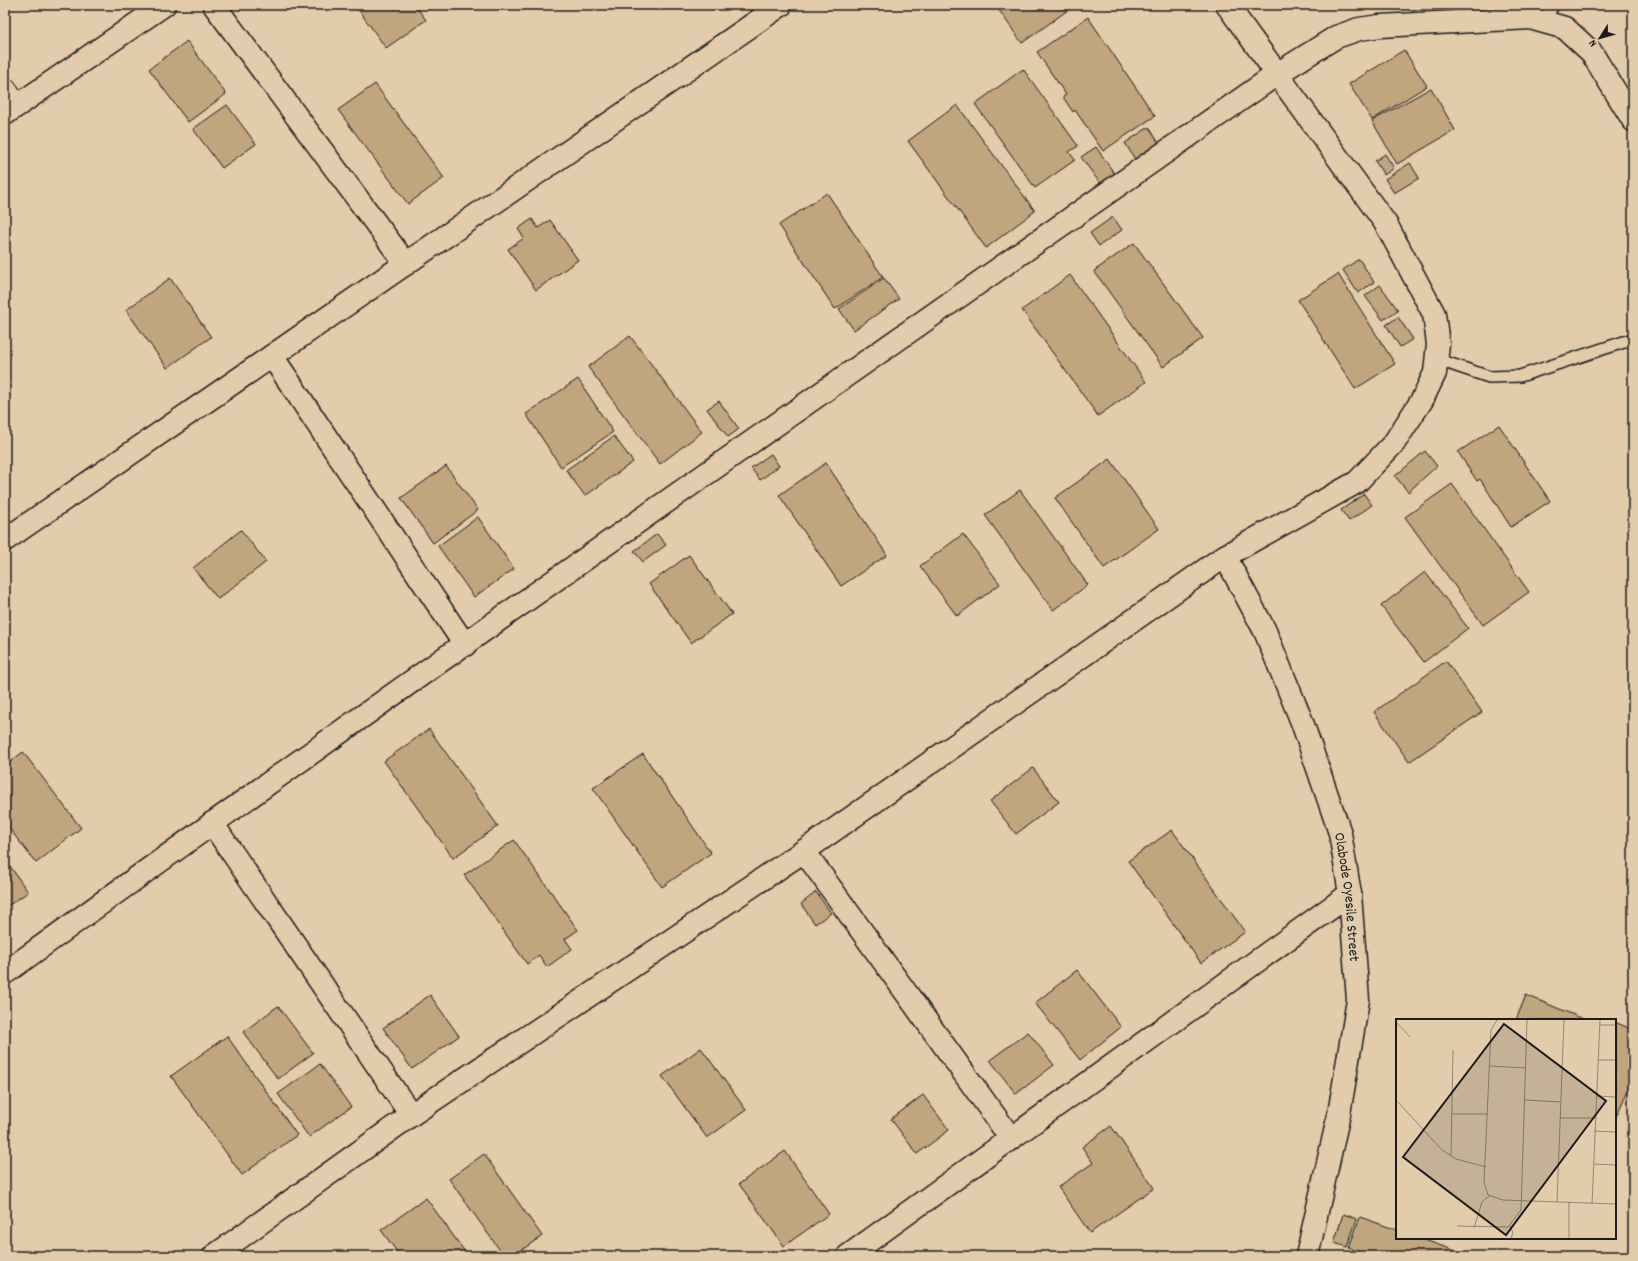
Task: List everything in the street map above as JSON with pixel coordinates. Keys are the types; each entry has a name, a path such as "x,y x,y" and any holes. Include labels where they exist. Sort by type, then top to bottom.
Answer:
{"street":[{"path":"9,103 164,5"},
{"path":"214,5 406,264"},
{"path":"5,540 781,5"},
{"path":"214,1256 411,1115 804,851 1226,556 1357,482 1394,443 1422,400 1435,373 1438,344 1434,314 1386,224 1227,5"},
{"path":"5,973 212,823 465,644 1277,74 1336,37 1359,29 1380,26 1530,18 1549,14 1591,52 1633,120"},
{"path":"272,356 465,644"},
{"name":"Olabode Oyesile Street","path":"1226,556 1265,631 1302,722 1340,833 1350,894 1358,1000 1339,1114 1307,1256"},
{"path":"212,823 411,1115"},
{"path":"804,851 1010,1137"},
{"path":"848,1256 1010,1137 1350,894"}],"lane":[{"path":"1436,358 1489,377 1520,376 1633,339"}],"building":[{"path":"355,5 415,5 426,20 386,48"},
{"path":"1075,5 1022,43 996,6"},
{"path":"1088,17 1155,116 1103,151 1075,110 1073,112 1063,97 1066,95 1037,52"},
{"path":"187,41 226,94 188,122 149,69"},
{"path":"1404,50 1427,86 1372,120 1349,84"},
{"path":"1023,69 1078,146 1069,152 1075,160 1035,188 975,104"},
{"path":"375,84 444,178 408,204 338,110"},
{"path":"1431,88 1455,130 1397,164 1372,121"},
{"path":"227,105 256,144 222,168 193,129"},
{"path":"957,105 1035,211 986,248 908,141"},
{"path":"1149,127 1160,145 1136,161 1125,143"},
{"path":"1096,147 1116,176 1102,186 1081,157"},
{"path":"1385,154 1394,168 1384,175 1375,161"},
{"path":"1410,163 1419,178 1394,193 1385,179"},
{"path":"827,193 883,277 835,309 779,225"},
{"path":"1113,217 1122,230 1099,246 1090,233"},
{"path":"532,219 538,228 550,220 578,260 536,290 508,249 524,238 518,229"},
{"path":"1134,243 1203,338 1163,367 1094,271"},
{"path":"1359,259 1374,282 1358,293 1343,270"},
{"path":"1338,274 1395,364 1355,389 1298,300"},
{"path":"1070,275 1146,382 1098,416 1022,310"},
{"path":"170,278 211,337 167,368 126,310"},
{"path":"884,278 899,299 854,330 839,309"},
{"path":"1380,285 1398,310 1383,320 1365,296"},
{"path":"1398,317 1413,339 1400,347 1386,325"},
{"path":"630,336 702,432 660,464 588,367"},
{"path":"578,379 613,432 561,467 526,414"},
{"path":"719,401 739,429 728,437 707,409"},
{"path":"1499,425 1550,501 1511,527 1480,479 1477,481 1458,452"},
{"path":"614,436 633,462 585,496 566,470"},
{"path":"1425,451 1437,466 1408,492 1395,476"},
{"path":"771,454 779,466 760,480 751,468"},
{"path":"1110,459 1159,529 1104,568 1055,498"},
{"path":"826,463 887,555 841,586 779,495"},
{"path":"446,466 478,510 433,543 401,498"},
{"path":"1452,484 1529,592 1483,625 1405,517"},
{"path":"1020,490 1088,585 1053,610 985,515"},
{"path":"1364,494 1372,505 1349,521 1341,510"},
{"path":"478,517 514,569 474,597 438,546"},
{"path":"241,530 266,562 218,599 193,568"},
{"path":"657,534 666,545 643,562 634,551"},
{"path":"963,534 1000,584 957,616 920,566"},
{"path":"689,555 732,614 691,643 649,584"},
{"path":"1425,572 1468,628 1424,662 1381,606"},
{"path":"1446,661 1482,712 1409,762 1374,712"},
{"path":"429,729 498,826 453,858 384,761"},
{"path":"23,752 81,828 36,863 5,823 5,766"},
{"path":"643,754 711,853 662,887 593,788"},
{"path":"1033,768 1059,802 1016,834 990,801"},
{"path":"1172,830 1245,932 1201,963 1128,861"},
{"path":"514,840 578,930 565,939 572,949 547,967 539,955 527,964 464,875"},
{"path":"5,859 28,892 5,908"},
{"path":"816,892 831,913 815,924 801,904"},
{"path":"1077,970 1121,1027 1080,1060 1035,1003"},
{"path":"430,995 459,1036 412,1069 383,1028"},
{"path":"1526,995 1584,1019 1516,1019"},
{"path":"278,1006 313,1053 278,1079 243,1032"},
{"path":"1616,1022 1633,1030 1633,1079 1616,1117"},
{"path":"1028,1032 1054,1065 1016,1094 990,1060"},
{"path":"227,1036 297,1135 242,1175 171,1076"},
{"path":"701,1048 746,1110 707,1138 662,1076"},
{"path":"320,1064 351,1107 309,1137 278,1094"},
{"path":"923,1095 949,1130 917,1154 891,1119"},
{"path":"1111,1126 1154,1188 1090,1233 1058,1187 1093,1163 1082,1147"},
{"path":"785,1151 829,1214 784,1246 739,1184"},
{"path":"484,1154 542,1236 513,1256 504,1256 449,1179"},
{"path":"426,1198 468,1256 400,1256 381,1230"},
{"path":"1343,1214 1357,1219 1347,1247 1334,1243"},
{"path":"1360,1217 1396,1230 1396,1239 1422,1239 1464,1254 1463,1256 1371,1256 1349,1248"}]}
